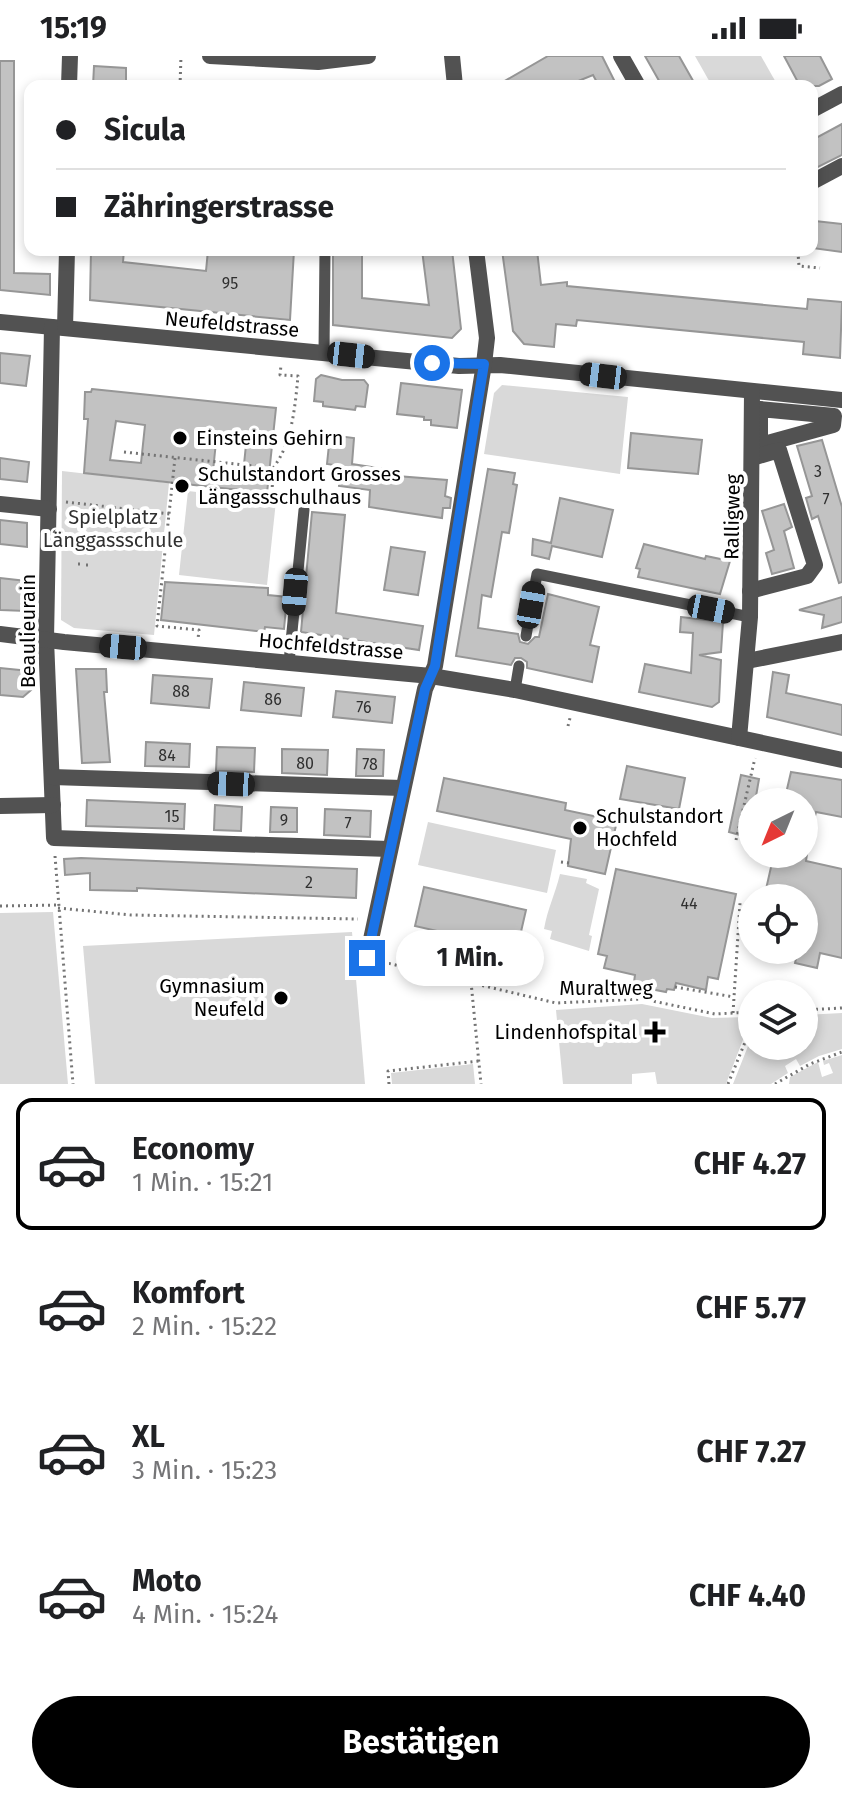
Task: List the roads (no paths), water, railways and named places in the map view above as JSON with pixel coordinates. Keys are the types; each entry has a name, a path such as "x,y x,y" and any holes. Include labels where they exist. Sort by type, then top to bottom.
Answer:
{"street":[{"path":"69,80 70,56"},
{"path":"210,56 318,62 368,56"},
{"path":"452,56 454,80"},
{"path":"621,56 635,80"},
{"path":"818,107 842,94"},
{"path":"818,179 842,166"},
{"name":"Beaulieurain","path":"66,256 59,328 46,639 54,838 389,849"},
{"path":"367,958 402,788 425,689 431,676 460,530 487,338 477,256"},
{"name":"Neufeldstrasse","path":"0,322 459,366 484,364 841,404"},
{"name":"Ralligweg","path":"739,738 750,617 752,392"},
{"path":"750,591 807,576 815,565 779,450 752,458"},
{"path":"0,504 54,505"},
{"name":"Hochfeldstrasse","path":"0,634 431,676 515,690 842,760"},
{"path":"747,661 842,642"},
{"path":"52,777 402,788"},
{"path":"0,806 53,805"}],"lane":[{"path":"324,353 325,256"},
{"path":"289,662 304,510"},
{"path":"526,636 537,574 750,617"},
{"path":"515,690 519,666"}],"place":[{"name":"Einsteins Gehirn","path":"180,438"},
{"name":"Schulstandort Grosses Längassschulhaus","path":"182,486"},
{"name":"Schulstandort Hochfeld","path":"580,828"},
{"name":"Gymnasium Neufeld","path":"281,998"},
{"name":"Lindenhofspital","path":"655,1032"}],"park label":[{"name":"Spielplatz Länggassschule","path":"113,528"}]}
